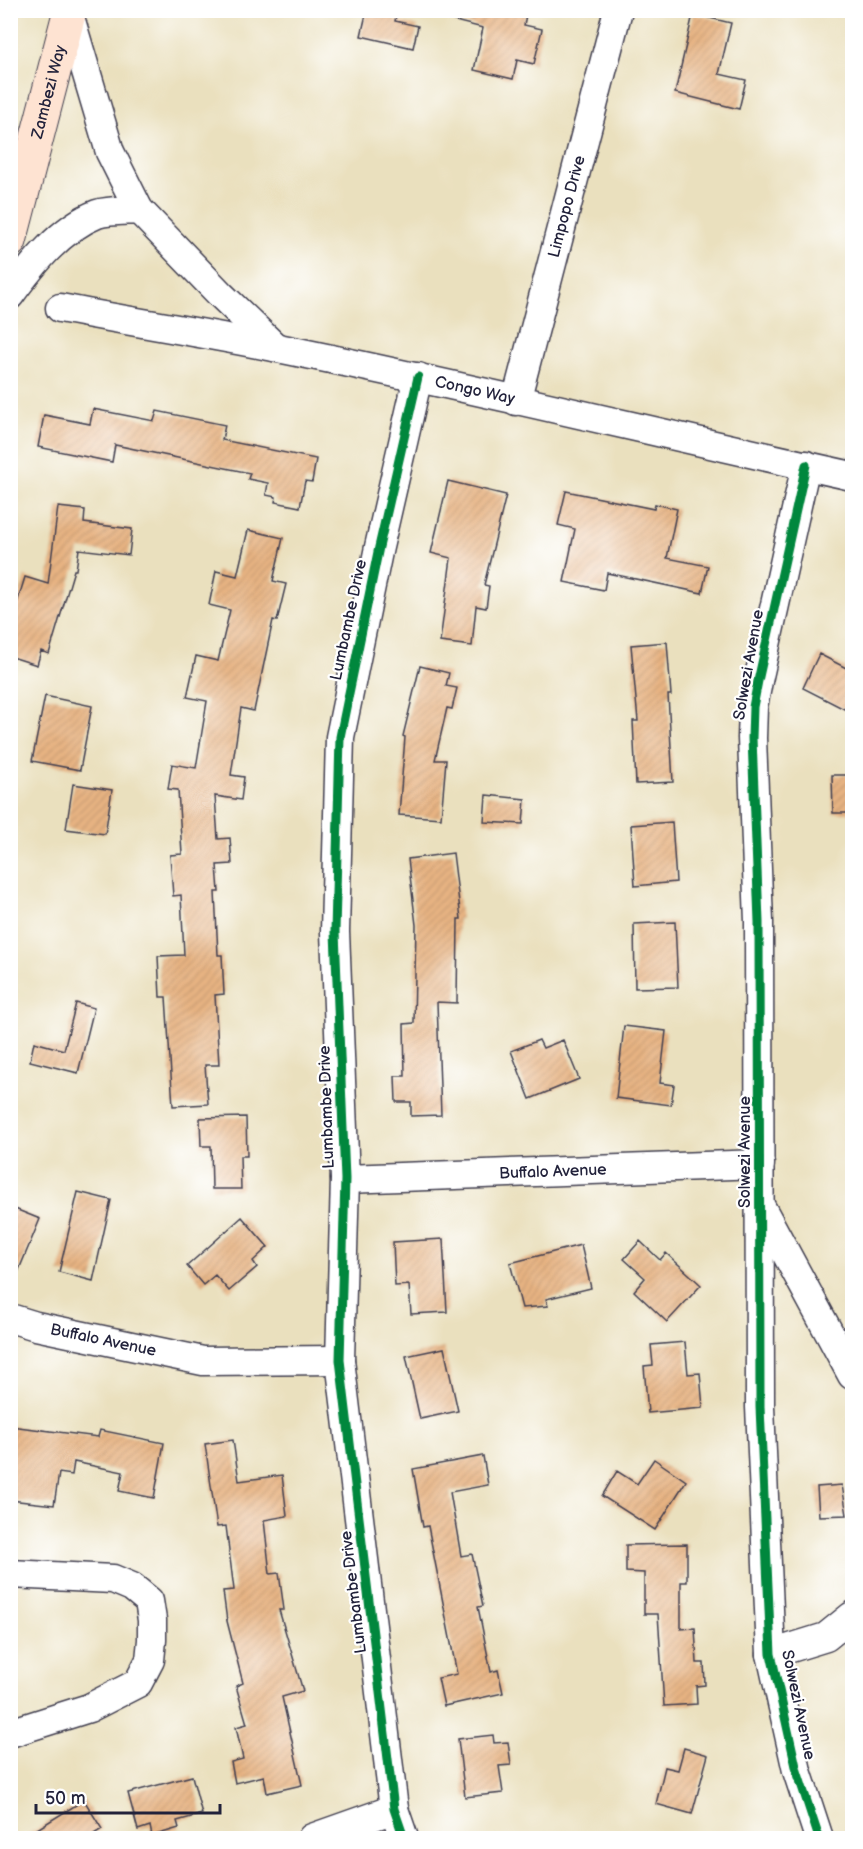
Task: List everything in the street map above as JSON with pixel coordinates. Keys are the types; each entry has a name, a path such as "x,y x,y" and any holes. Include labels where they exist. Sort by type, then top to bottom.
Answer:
{"main road":[{"name":"Zambezi Way","path":"10,241 70,12"}],"street":[{"name":"Limpopo Drive","path":"516,401 618,10"},
{"path":"70,12 110,152 139,210 220,295 275,347"},
{"path":"10,296 37,261 72,228 99,213 139,210"},
{"name":"Congo Way","path":"60,309 275,347 418,377 852,476"},
{"name":"Lumbambe Drive","path":"404,1839 394,1809 340,1360 345,1179 335,932 340,736 379,547 418,377"},
{"name":"Solwezi Avenue","path":"806,465 753,707 752,738 759,922 760,1407 771,1654 797,1772 819,1839"},
{"name":"Buffalo Avenue","path":"345,1179 760,1164"},
{"name":"Solwezi Avenue","path":"760,1205 852,1375"},
{"name":"Buffalo Avenue","path":"10,1318 36,1326 203,1361 340,1360"},
{"path":"10,1574 113,1579 132,1587 149,1601 152,1620 150,1660 138,1683 89,1707 10,1733"},
{"name":"Solwezi Avenue","path":"771,1654 826,1637 852,1616"},
{"path":"312,1839 394,1809"}],"building":[{"path":"367,10 397,10 395,21 418,26 413,48 361,36"},
{"path":"444,10 527,10 524,25 542,29 534,64 517,60 513,79 474,70 483,28 443,18"},
{"path":"693,14 731,23 719,74 746,80 739,109 675,93"},
{"path":"93,409 154,421 157,411 225,425 222,440 316,459 312,482 305,481 300,507 275,502 276,497 266,495 268,483 248,479 250,473 115,445 112,462 38,447 44,415 90,424"},
{"path":"448,481 506,495 484,585 489,586 486,608 476,606 472,646 440,642 451,558 431,553"},
{"path":"566,491 654,509 655,504 677,509 667,558 708,566 702,593 607,573 604,590 564,582 575,529 558,525"},
{"path":"58,507 85,510 84,523 132,529 129,555 79,549 76,570 74,570 49,654 41,651 37,665 12,657 15,646 10,645 10,626 25,577 48,584"},
{"path":"248,530 283,538 273,581 286,584 277,621 273,620 254,711 241,708 231,775 244,777 241,800 215,796 218,839 230,838 232,864 217,865 219,892 215,892 218,955 222,955 224,994 215,995 219,1065 205,1065 208,1104 173,1106 166,997 160,997 158,956 184,955 181,895 173,896 170,855 182,854 178,790 168,789 172,764 196,768 207,701 187,697 196,656 218,661 230,610 209,605 216,571 237,576"},
{"path":"667,642 673,782 636,784 633,721 638,721 631,645"},
{"path":"819,654 852,671 852,713 803,688"},
{"path":"420,666 449,673 446,686 457,688 452,709 447,708 435,760 446,760 441,818 399,815 405,737 403,736"},
{"path":"45,696 92,706 80,770 32,761"},
{"path":"832,775 852,775 852,813 833,813"},
{"path":"73,784 112,790 105,834 66,829"},
{"path":"486,795 525,799 523,824 484,822"},
{"path":"672,822 676,882 635,886 631,825"},
{"path":"453,853 461,919 458,919 457,1003 437,1002 441,1115 411,1116 411,1102 396,1102 395,1076 405,1076 404,1024 414,1023 416,925 408,859"},
{"path":"675,922 678,987 635,988 634,924"},
{"path":"76,1003 94,1008 78,1073 30,1061 34,1042 64,1050"},
{"path":"624,1026 666,1031 660,1083 674,1085 671,1105 616,1098"},
{"path":"539,1040 543,1048 563,1040 579,1079 530,1099 511,1051"},
{"path":"246,1117 247,1156 240,1156 241,1189 212,1189 211,1146 201,1146 200,1118"},
{"path":"78,1192 111,1200 93,1281 59,1272"},
{"path":"10,1207 40,1219 11,1289 10,1289"},
{"path":"242,1217 268,1247 253,1261 257,1267 229,1291 215,1275 203,1285 187,1266"},
{"path":"443,1239 447,1312 411,1314 409,1285 395,1286 393,1242"},
{"path":"640,1241 660,1260 666,1253 701,1285 667,1322 634,1291 645,1278 624,1259"},
{"path":"581,1245 591,1288 546,1299 548,1306 522,1308 510,1263"},
{"path":"685,1342 688,1374 700,1373 703,1408 648,1413 644,1366 653,1365 651,1345"},
{"path":"444,1348 458,1411 420,1419 406,1356"},
{"path":"10,1426 98,1437 100,1430 164,1443 154,1498 119,1491 123,1472 74,1462 72,1475 59,1473 54,1505 10,1500"},
{"path":"233,1440 239,1481 282,1475 287,1516 264,1520 270,1574 279,1573 284,1610 279,1610 303,1691 282,1697 302,1785 267,1793 264,1776 235,1783 231,1762 243,1759 236,1727 247,1724 236,1686 243,1683 227,1621 223,1591 234,1590 226,1526 217,1527 205,1444"},
{"path":"483,1456 488,1485 450,1492 461,1556 472,1554 483,1606 478,1607 491,1672 498,1670 503,1693 444,1706 438,1678 457,1674 428,1526 423,1527 413,1469"},
{"path":"654,1459 686,1481 655,1530 602,1496 617,1471 637,1484"},
{"path":"842,1485 847,1515 819,1516 817,1487"},
{"path":"687,1544 687,1582 681,1582 681,1629 695,1628 697,1663 704,1663 705,1685 696,1686 697,1704 664,1706 658,1614 644,1614 644,1573 626,1572 626,1545"},
{"path":"493,1735 494,1743 508,1742 511,1765 499,1766 503,1793 465,1797 458,1739"},
{"path":"684,1748 708,1755 692,1814 656,1804 665,1767 678,1770"},
{"path":"192,1776 202,1814 177,1821 179,1828 152,1836 150,1826 138,1830 128,1793"},
{"path":"84,1800 102,1829 86,1839 21,1839"}],"cycle path":[{"path":"404,1838 394,1809 340,1360 345,1179 335,932 340,737 379,547 418,377"},
{"path":"806,465 758,681 753,707 752,738 759,922 760,1407 771,1654 797,1771 819,1838"}]}
